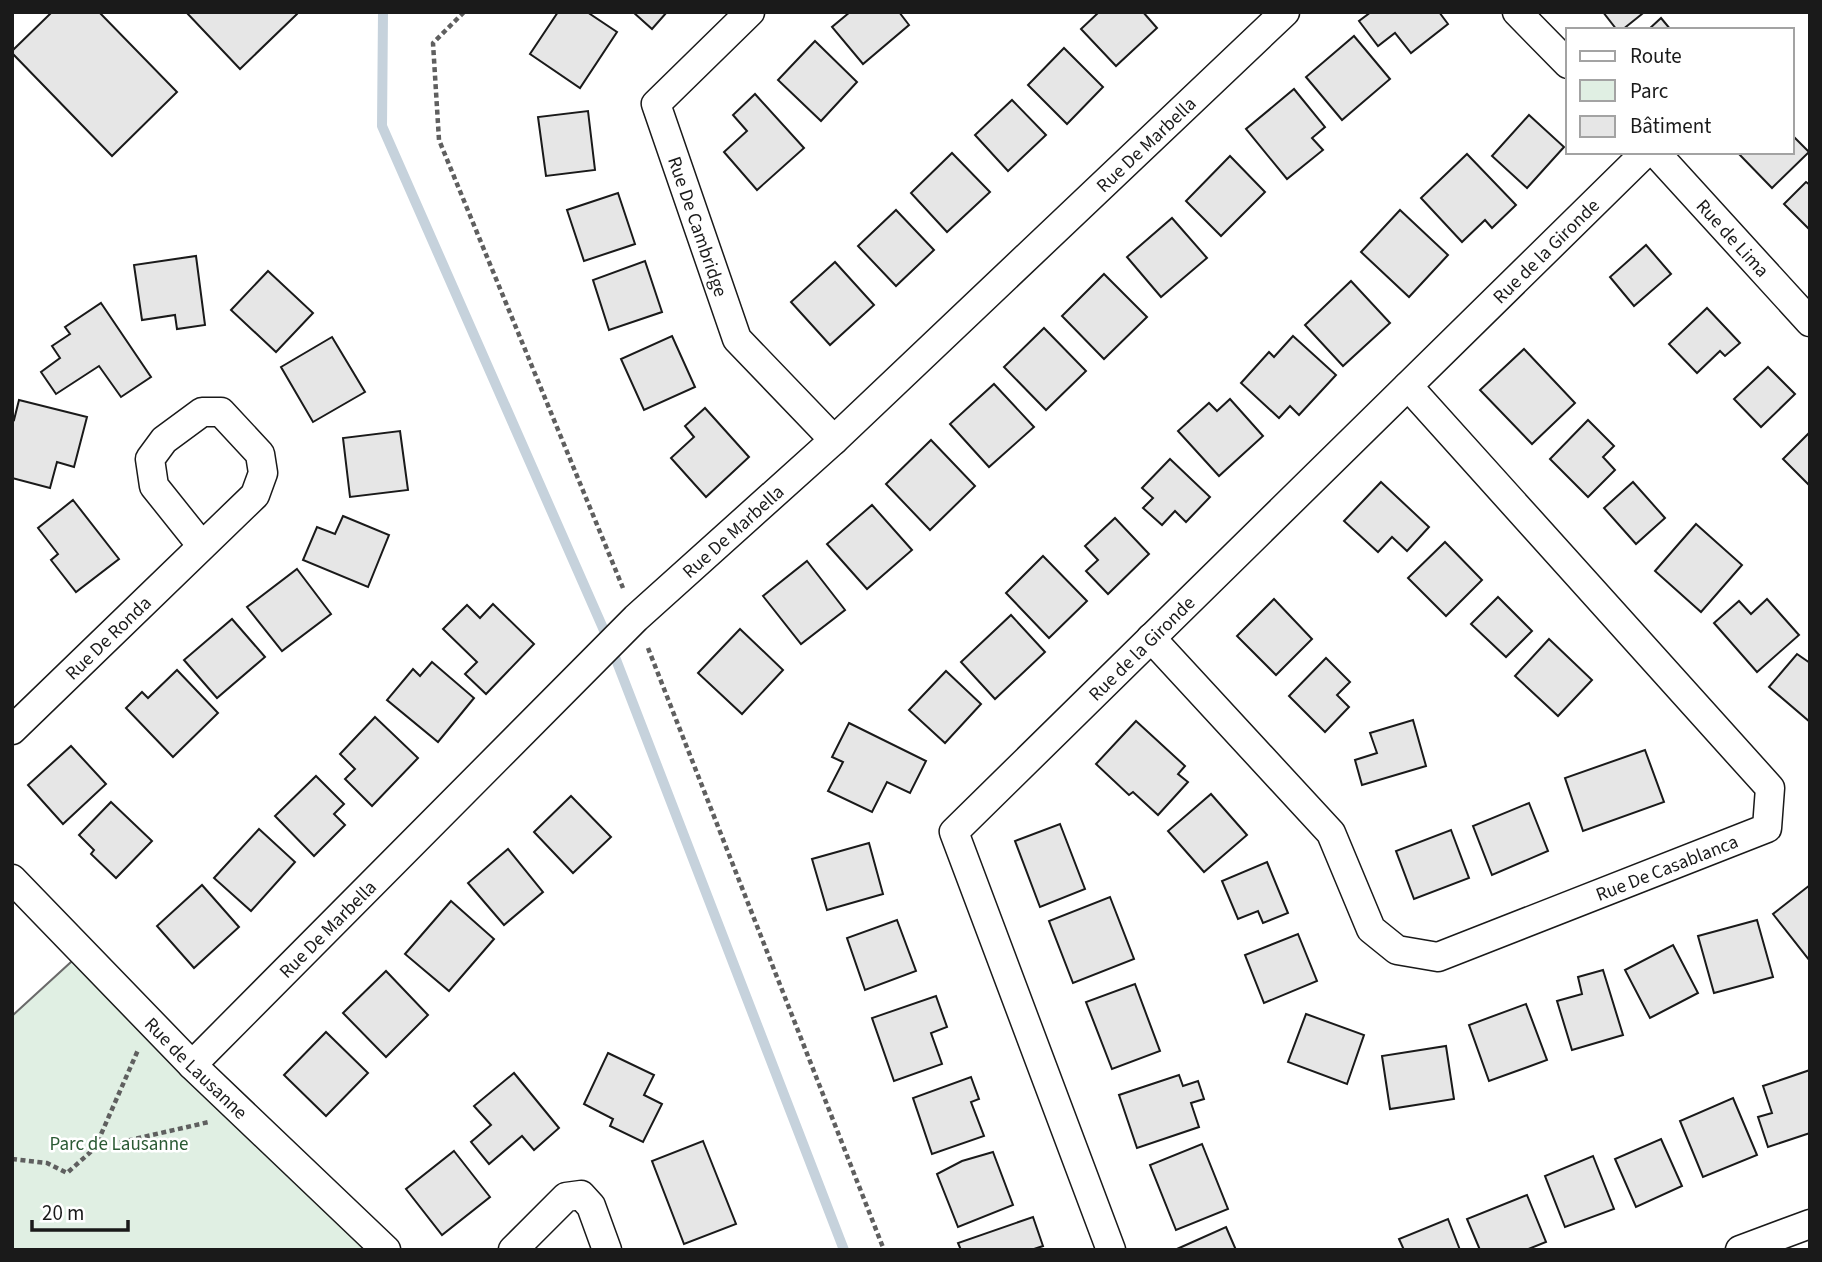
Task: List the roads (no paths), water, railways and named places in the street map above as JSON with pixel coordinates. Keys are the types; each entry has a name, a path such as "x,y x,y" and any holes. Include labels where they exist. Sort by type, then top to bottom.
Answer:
{"street":[{"name":"Rue De Cambridge","path":"750,12 656,104 737,339 834,440"},
{"name":"Rue De Marbella","path":"192,1065 636,618 834,440 1286,12"},
{"path":"1517,12 1566,62"},
{"name":"Rue de la Gironde","path":"1111,1250 954,832 1644,154"},
{"name":"Rue de Lima","path":"1657,154 1810,321"},
{"name":"Rue De Casablanca","path":"1151,639 1331,834 1371,929 1398,950 1438,957 1767,828 1770,788 1408,386"},
{"name":"Rue De Ronda","path":"12,730 255,495 263,473 260,454 221,412 201,412 164,440 150,459 154,486 202,546"},
{"name":"Rue de Lausanne","path":"12,879 192,1065 386,1250"},
{"path":"513,1250 566,1197 582,1195 591,1206 607,1250"},
{"path":"1740,1250 1810,1224"}],"waterway":[{"path":"383,12 382,126 610,644 844,1250"}],"park label":[{"name":"Parc de Lausanne","path":"119,1143"}]}
